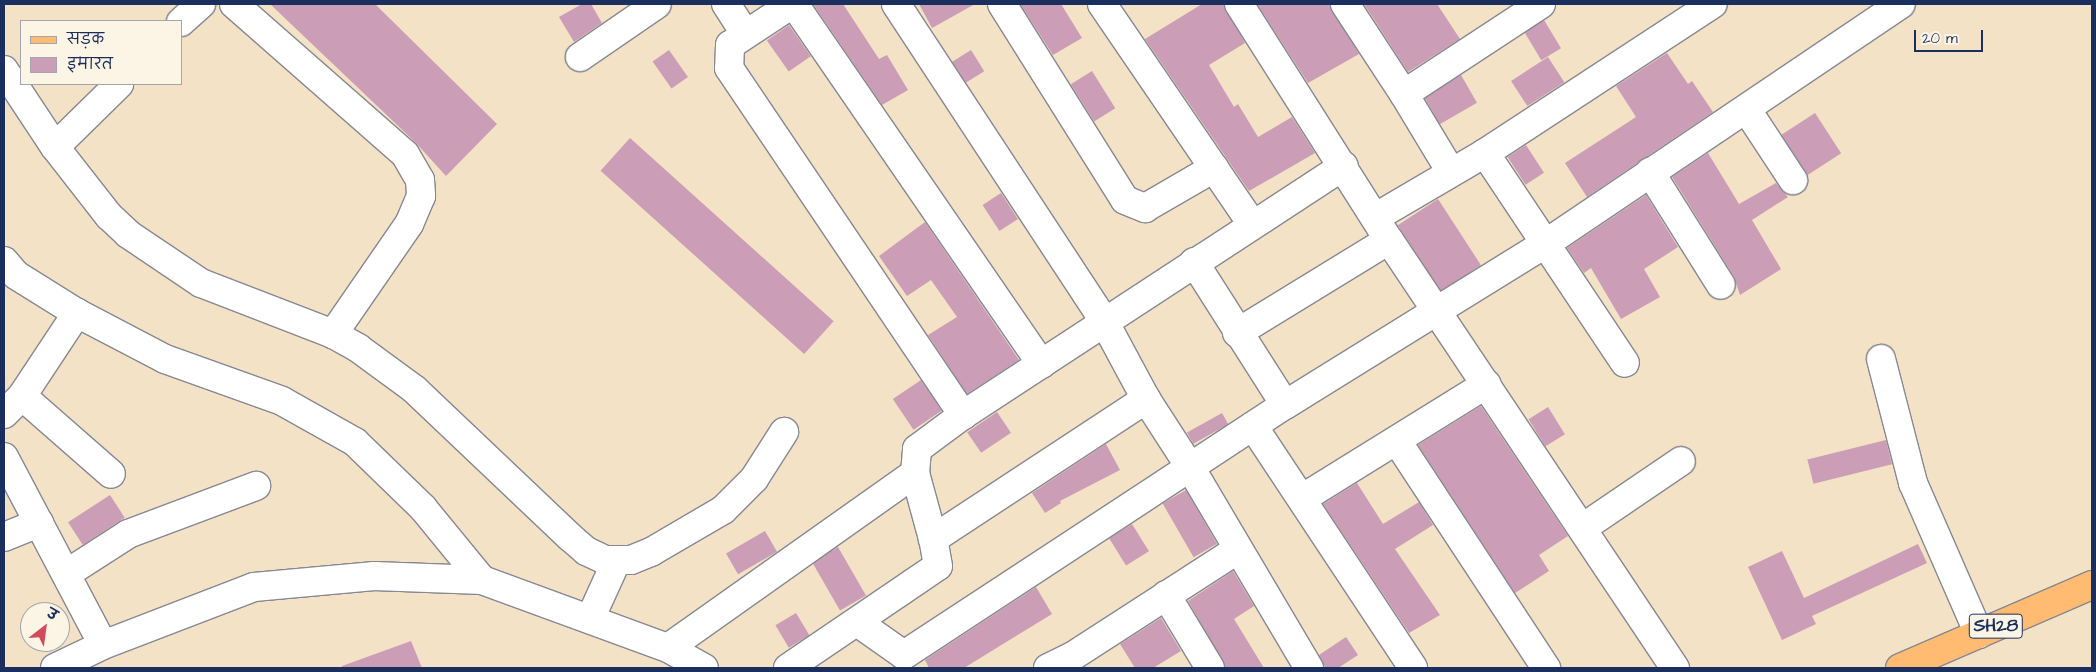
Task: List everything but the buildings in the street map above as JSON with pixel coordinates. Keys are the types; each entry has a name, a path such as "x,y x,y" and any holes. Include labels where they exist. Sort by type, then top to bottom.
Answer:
{"main road":[{"name":"SH28","path":"1900,668 2092,585"}],"street":[{"path":"182,21 201,4"},
{"path":"234,4 405,154 420,180 421,196 409,224 333,334"},
{"path":"580,57 657,4"},
{"path":"726,4 745,33"},
{"path":"963,415 729,68 730,45 745,33 793,4 1041,364"},
{"path":"896,4 1104,322 1146,399 1190,467 1308,668"},
{"path":"1002,4 1125,200 1145,208 1214,168"},
{"path":"1102,4 1252,224"},
{"path":"1239,4 1383,228 1584,527 1675,668"},
{"path":"1345,4 1404,94 1451,172"},
{"path":"1404,94 1541,4"},
{"path":"1237,333 1383,228 1451,172 1485,152 1713,4"},
{"path":"858,622 904,655 1285,405 1439,312 1545,244 1650,172 1747,110 1901,4"},
{"path":"4,70 55,147 109,216 162,260 227,294 333,334 358,348 414,390 586,550 616,562 651,552 723,510 754,479 784,432"},
{"path":"55,147 118,85"},
{"path":"1747,110 1793,180"},
{"path":"1485,152 1625,363"},
{"path":"788,668 938,566 915,473 917,449 963,415 1252,224 1344,166"},
{"path":"1650,172 1721,285"},
{"path":"4,261 16,275 76,313 164,359 282,401 355,442 423,508 482,580"},
{"path":"1194,262 1237,333 1285,405"},
{"path":"76,313 13,405 111,474"},
{"path":"1881,359 1913,483 1979,634"},
{"path":"1303,498 1487,384"},
{"path":"933,540 1146,399"},
{"path":"1253,426 1303,498 1413,668"},
{"path":"1397,441 1546,668"},
{"path":"4,460 103,645"},
{"path":"1584,527 1681,461"},
{"path":"668,648 915,473"},
{"path":"66,574 134,532 256,486"},
{"path":"4,537 39,523"},
{"path":"1048,668 1073,656 1237,550"},
{"path":"590,619 616,562"},
{"path":"55,668 103,645 254,587 374,576 482,580 668,648 704,668"},
{"path":"1166,595 1210,668"}]}
